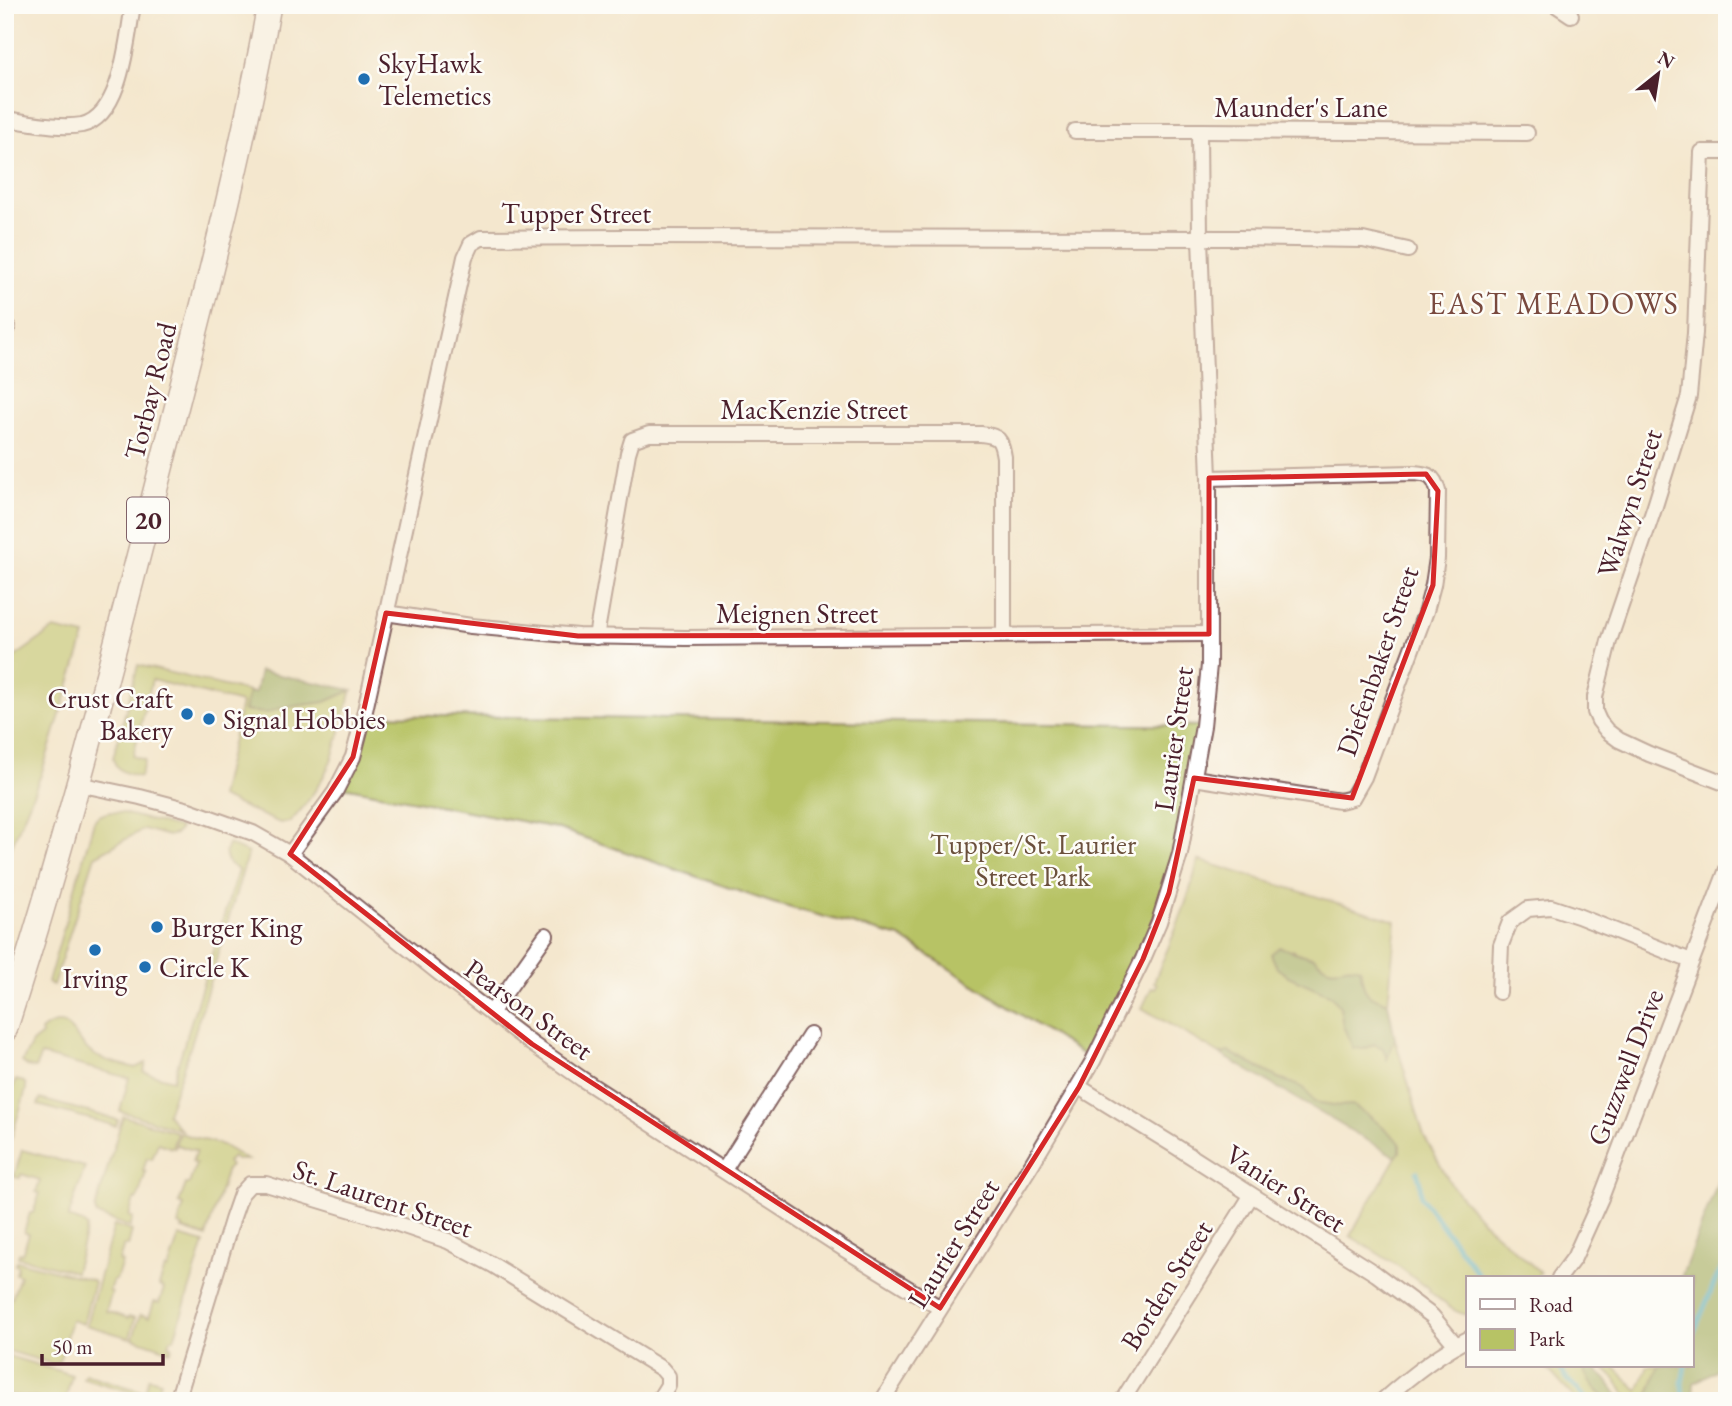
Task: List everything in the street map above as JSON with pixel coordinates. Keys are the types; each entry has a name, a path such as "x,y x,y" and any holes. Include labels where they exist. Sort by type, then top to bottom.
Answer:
{"main road":[{"name":"Torbay Road","path":"5,1030 116,646 236,172 269,5"}],"street":[{"path":"5,119 67,126 85,124 100,115 111,100 118,82 133,5"},
{"path":"1556,5 1571,15"},
{"name":"Maunder's Lane","path":"1075,131 1527,134"},
{"name":"Laurier Street","path":"882,1401 1079,1087 1159,922 1180,854 1207,696 1209,634 1209,478 1199,131"},
{"name":"Walwyn Street","path":"1727,152 1702,152 1693,371 1689,396 1609,641 1595,697 1595,712 1599,721 1607,732 1619,740 1727,784"},
{"name":"Tupper Street","path":"290,854 335,792 353,757 465,257 471,244 481,238 1363,240 1408,250"},
{"name":"MacKenzie Street","path":"596,637 628,453 632,440 649,434 981,434 998,438 1004,457 1004,635"},
{"name":"Diefenbaker Street","path":"1194,778 1340,801 1352,798 1364,777 1426,611 1437,558 1438,491 1435,481 1426,474 1414,472 1209,478"},
{"name":"Meignen Street","path":"386,613 471,626 596,637 1209,634"},
{"name":"Pearson Street","path":"78,784 189,810 253,834 290,854 491,1013 582,1079 940,1308"},
{"name":"Guzzwell Drive","path":"1560,1276 1574,1258 1601,1198 1727,869"},
{"path":"1499,992 1501,945 1510,922 1528,909 1551,907 1564,911 1691,961"},
{"path":"491,1013 546,935"},
{"path":"724,1170 810,1035"},
{"name":"Vanier Street","path":"1079,1087 1376,1274 1462,1342"},
{"name":"St. Laurent Street","path":"177,1401 241,1194 250,1184 266,1184 448,1241 494,1265 662,1369 668,1376 667,1385 658,1401"},
{"name":"Borden Street","path":"1122,1401 1251,1196"},
{"path":"1382,1401 1427,1365 1462,1342"}],"highlighted area":[{"path":"1426,474 1438,491 1433,585 1352,798 1194,778 1169,893 1143,959 1079,1087 940,1308 532,1044 290,854 353,757 386,613 578,636 1209,634 1209,478"}],"green space":[{"path":"54,629 85,636 41,775 8,855 5,871 5,664"},
{"path":"138,665 249,692 244,711 267,713 280,708 325,702 352,690 344,716 341,716 341,728 327,769 308,801 290,822 280,823 220,797 241,703 152,680 133,756 145,760 140,777 123,772 117,766 113,758"},
{"path":"260,671 352,690 325,702 280,708 267,713 244,711 249,692 255,693"},
{"name":"Tupper/St. Laurier Street Park","path":"364,715 1203,726 1169,893 1093,1061 900,937 773,903 556,828 338,786"},
{"path":"109,812 123,813 180,828 176,834 168,836 144,829 95,856 53,985 48,983 94,821 98,816"},
{"path":"228,844 248,853 191,1045 167,1114 181,1130 120,1111 129,1078 41,1055 35,1068 22,1062 32,1043 42,1035 41,1031 58,1023 71,1029 87,1049 98,1057 135,1068 146,1063 144,1072 173,1080 238,870 228,863 225,853"},
{"path":"1198,860 1396,921 1388,1003 1368,994 1360,968 1353,966 1333,969 1321,964 1314,957 1303,956 1293,950 1288,976 1331,995 1340,1007 1343,1026 1364,1049 1374,1044 1384,1048 1387,1058 1395,1039 1424,1136 1452,1186 1483,1222 1541,1273 1537,1276 1466,1276 1466,1314 1447,1306 1425,1285 1350,1236 1400,1152 1400,1143 1371,1117 1352,1105 1314,1102 1286,1080 1229,1052 1220,1054 1142,1008 1152,987 1155,988 1157,984 1154,982"},
{"path":"1279,947 1314,957 1321,964 1333,969 1353,966 1360,968 1368,994 1388,1003 1395,1039 1387,1059 1383,1048 1374,1044 1364,1049 1353,1048 1343,1026 1340,1007 1331,995 1288,976 1277,968 1271,954"},
{"path":"1229,1052 1278,1078 1304,1088 1314,1102 1352,1105 1377,1122 1400,1143 1400,1152 1396,1157 1220,1054"},
{"path":"16,1080 24,1082 26,1090 10,1142 5,1140 5,1104"},
{"path":"40,1099 118,1120 116,1126 38,1105"},
{"path":"123,1116 177,1132 172,1148 158,1143 152,1159 147,1158 143,1171 146,1172 129,1216 133,1218 130,1227 97,1215 95,1210"},
{"path":"179,1133 222,1145 247,1160 236,1160 233,1157 227,1162 230,1166 206,1237 182,1229 183,1227 178,1225 184,1205 179,1203 196,1164 192,1162 196,1151 177,1145 174,1149"},
{"path":"22,1150 85,1167 68,1218 87,1227 75,1272 18,1257 19,1253 22,1254 29,1234 24,1232 30,1213 33,1213 40,1193 36,1192 40,1180 21,1174 20,1178 14,1177"},
{"path":"1727,1158 1727,1363 1694,1383 1693,1401 1650,1401 1648,1398 1658,1368 1694,1368 1694,1276 1682,1276"},
{"path":"114,1225 132,1231 128,1246 124,1245 116,1280 113,1280 109,1291 112,1292 106,1311 135,1318 130,1338 86,1325"},
{"path":"179,1236 204,1243 174,1339 171,1339 169,1345 172,1346 171,1351 133,1338 140,1315 149,1317 154,1302 159,1303 164,1288 159,1286"},
{"path":"17,1261 94,1282 83,1324 71,1320 59,1362 53,1364 5,1350 5,1326 8,1317 5,1316 5,1308 20,1276 16,1274"},
{"path":"5,1355 72,1375 65,1401 37,1401 37,1398 8,1394 5,1400"},
{"path":"1547,1368 1586,1368 1584,1370 1604,1395 1612,1401 1577,1401"},
{"path":"1593,1368 1606,1379 1622,1401 1606,1398 1591,1383 1584,1370"},
{"path":"1603,1368 1615,1368 1638,1391 1647,1368 1658,1368 1646,1401 1631,1401"},
{"path":"85,1374 145,1392 149,1378 161,1381 155,1401 143,1401 143,1396 83,1378"}],"waterway":[{"path":"1417,1172 1421,1197 1480,1276"},
{"path":"1694,1332 1727,1259"},
{"path":"1559,1368 1589,1401"},
{"path":"1683,1401 1685,1368"}],"place":[{"name":"SkyHawk Telemetics","path":"364,79"},
{"name":"Crust Craft Bakery","path":"187,714"},
{"name":"Signal Hobbies","path":"209,719"},
{"name":"Burger King","path":"157,927"},
{"name":"Irving","path":"95,950"},
{"name":"Circle K","path":"145,967"}],"district":[{"name":"EAST MEADOWS","path":"1554,304"}]}
